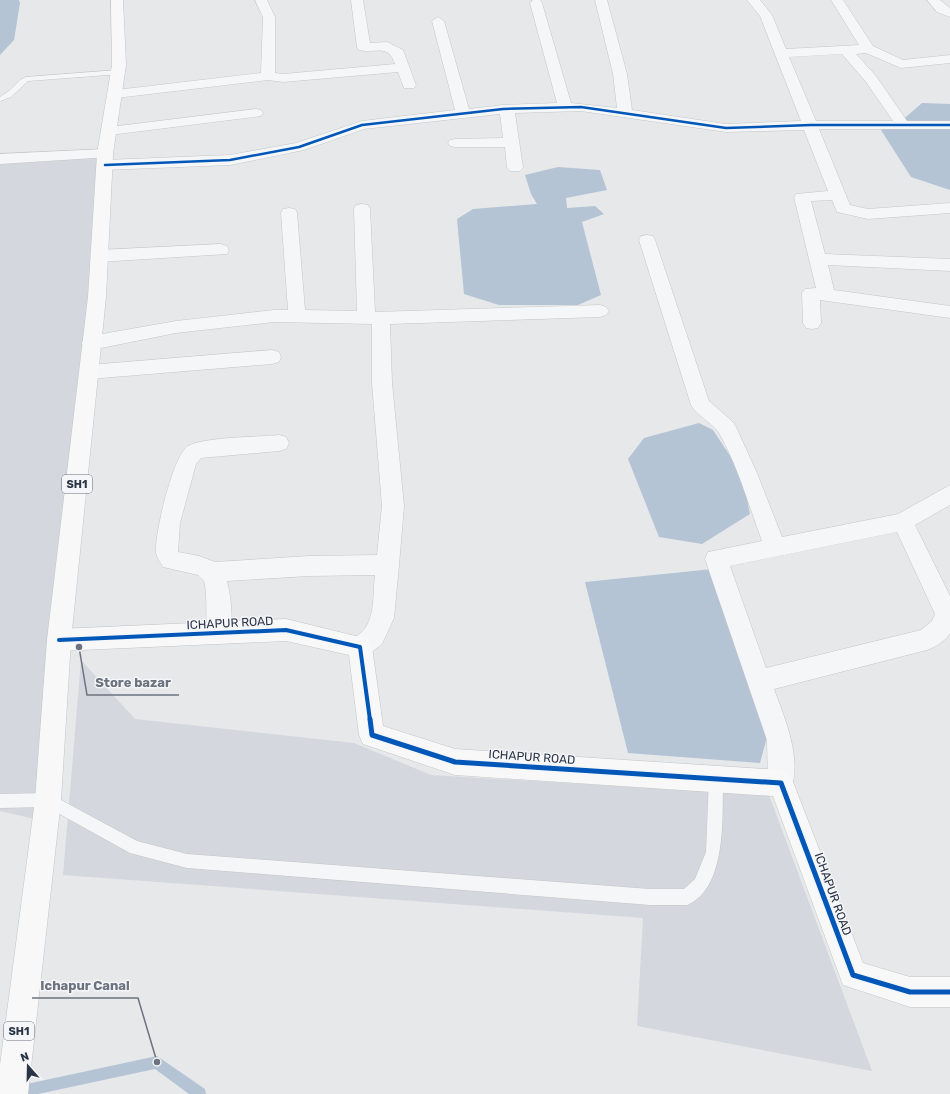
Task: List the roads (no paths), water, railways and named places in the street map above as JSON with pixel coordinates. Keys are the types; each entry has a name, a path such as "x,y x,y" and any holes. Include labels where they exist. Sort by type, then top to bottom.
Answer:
{"main road":[{"name":"SH1","path":"12,1094 48,800 59,640 89,372 99,256 105,160 116,94 118,72 117,0"},
{"name":"ICHAPUR ROAD","path":"59,640 286,630 360,647 372,735 455,762 781,783 853,975 910,992 950,992"}],"street":[{"path":"261,0 269,17 268,76"},
{"path":"357,0 364,47 387,46 398,53 409,85"},
{"path":"601,0 620,74 625,114"},
{"path":"753,0 766,15 783,53 843,208 868,214 950,208"},
{"path":"837,0 868,49"},
{"path":"933,0 941,9 950,13"},
{"path":"536,3 565,108"},
{"path":"438,21 463,113"},
{"path":"783,53 868,49 901,64 950,59"},
{"path":"846,50 871,79 903,125"},
{"path":"116,94 268,76 283,78 403,67"},
{"path":"0,159 230,160 300,147 362,125 507,109 581,107 726,128 811,125 950,125"},
{"path":"507,109 515,168"},
{"path":"110,132 256,113"},
{"path":"455,143 511,142"},
{"path":"827,296 802,197 838,195"},
{"path":"360,647 374,636 382,618 393,506 382,383 362,209"},
{"path":"289,213 297,316"},
{"path":"647,240 701,405 726,427 747,473 775,548"},
{"path":"99,256 221,250"},
{"path":"818,259 950,265"},
{"path":"812,323 811,293 950,312"},
{"path":"91,343 176,327 274,316 374,317 600,311"},
{"path":"89,372 272,357"},
{"path":"219,634 218,584 212,572 206,568 171,560 167,554 169,523 187,461 194,452 202,449 279,443"},
{"path":"781,783 780,740 716,559 902,522 950,494"},
{"path":"759,680 927,639 940,629 947,614 902,522"},
{"path":"212,572 309,566 388,565"}],"lane":[{"path":"0,99 10,96 19,82 26,79 118,72"},
{"path":"0,801 48,800 135,848 187,861 650,897 687,897 700,884 713,852 716,778"}],"water":[{"path":"0,0 19,0 20,3 14,40 0,55"},
{"path":"922,103 950,104 950,190 911,177 881,130 899,123"},
{"path":"558,167 600,170 607,190 566,198 567,208 595,206 604,214 582,222 601,295 578,305 499,305 464,294 457,219 473,209 537,204 531,194 525,175"},
{"path":"699,423 713,430 742,474 750,514 702,544 659,537 628,459 644,438"},
{"path":"713,569 767,737 760,763 628,753 585,582"}],"waterway":[{"path":"8,1094 157,1062 200,1094"}],"place":[{"name":"Store bazar","path":"79,647"},
{"name":"Ichapur Canal","path":"157,1062"}]}
